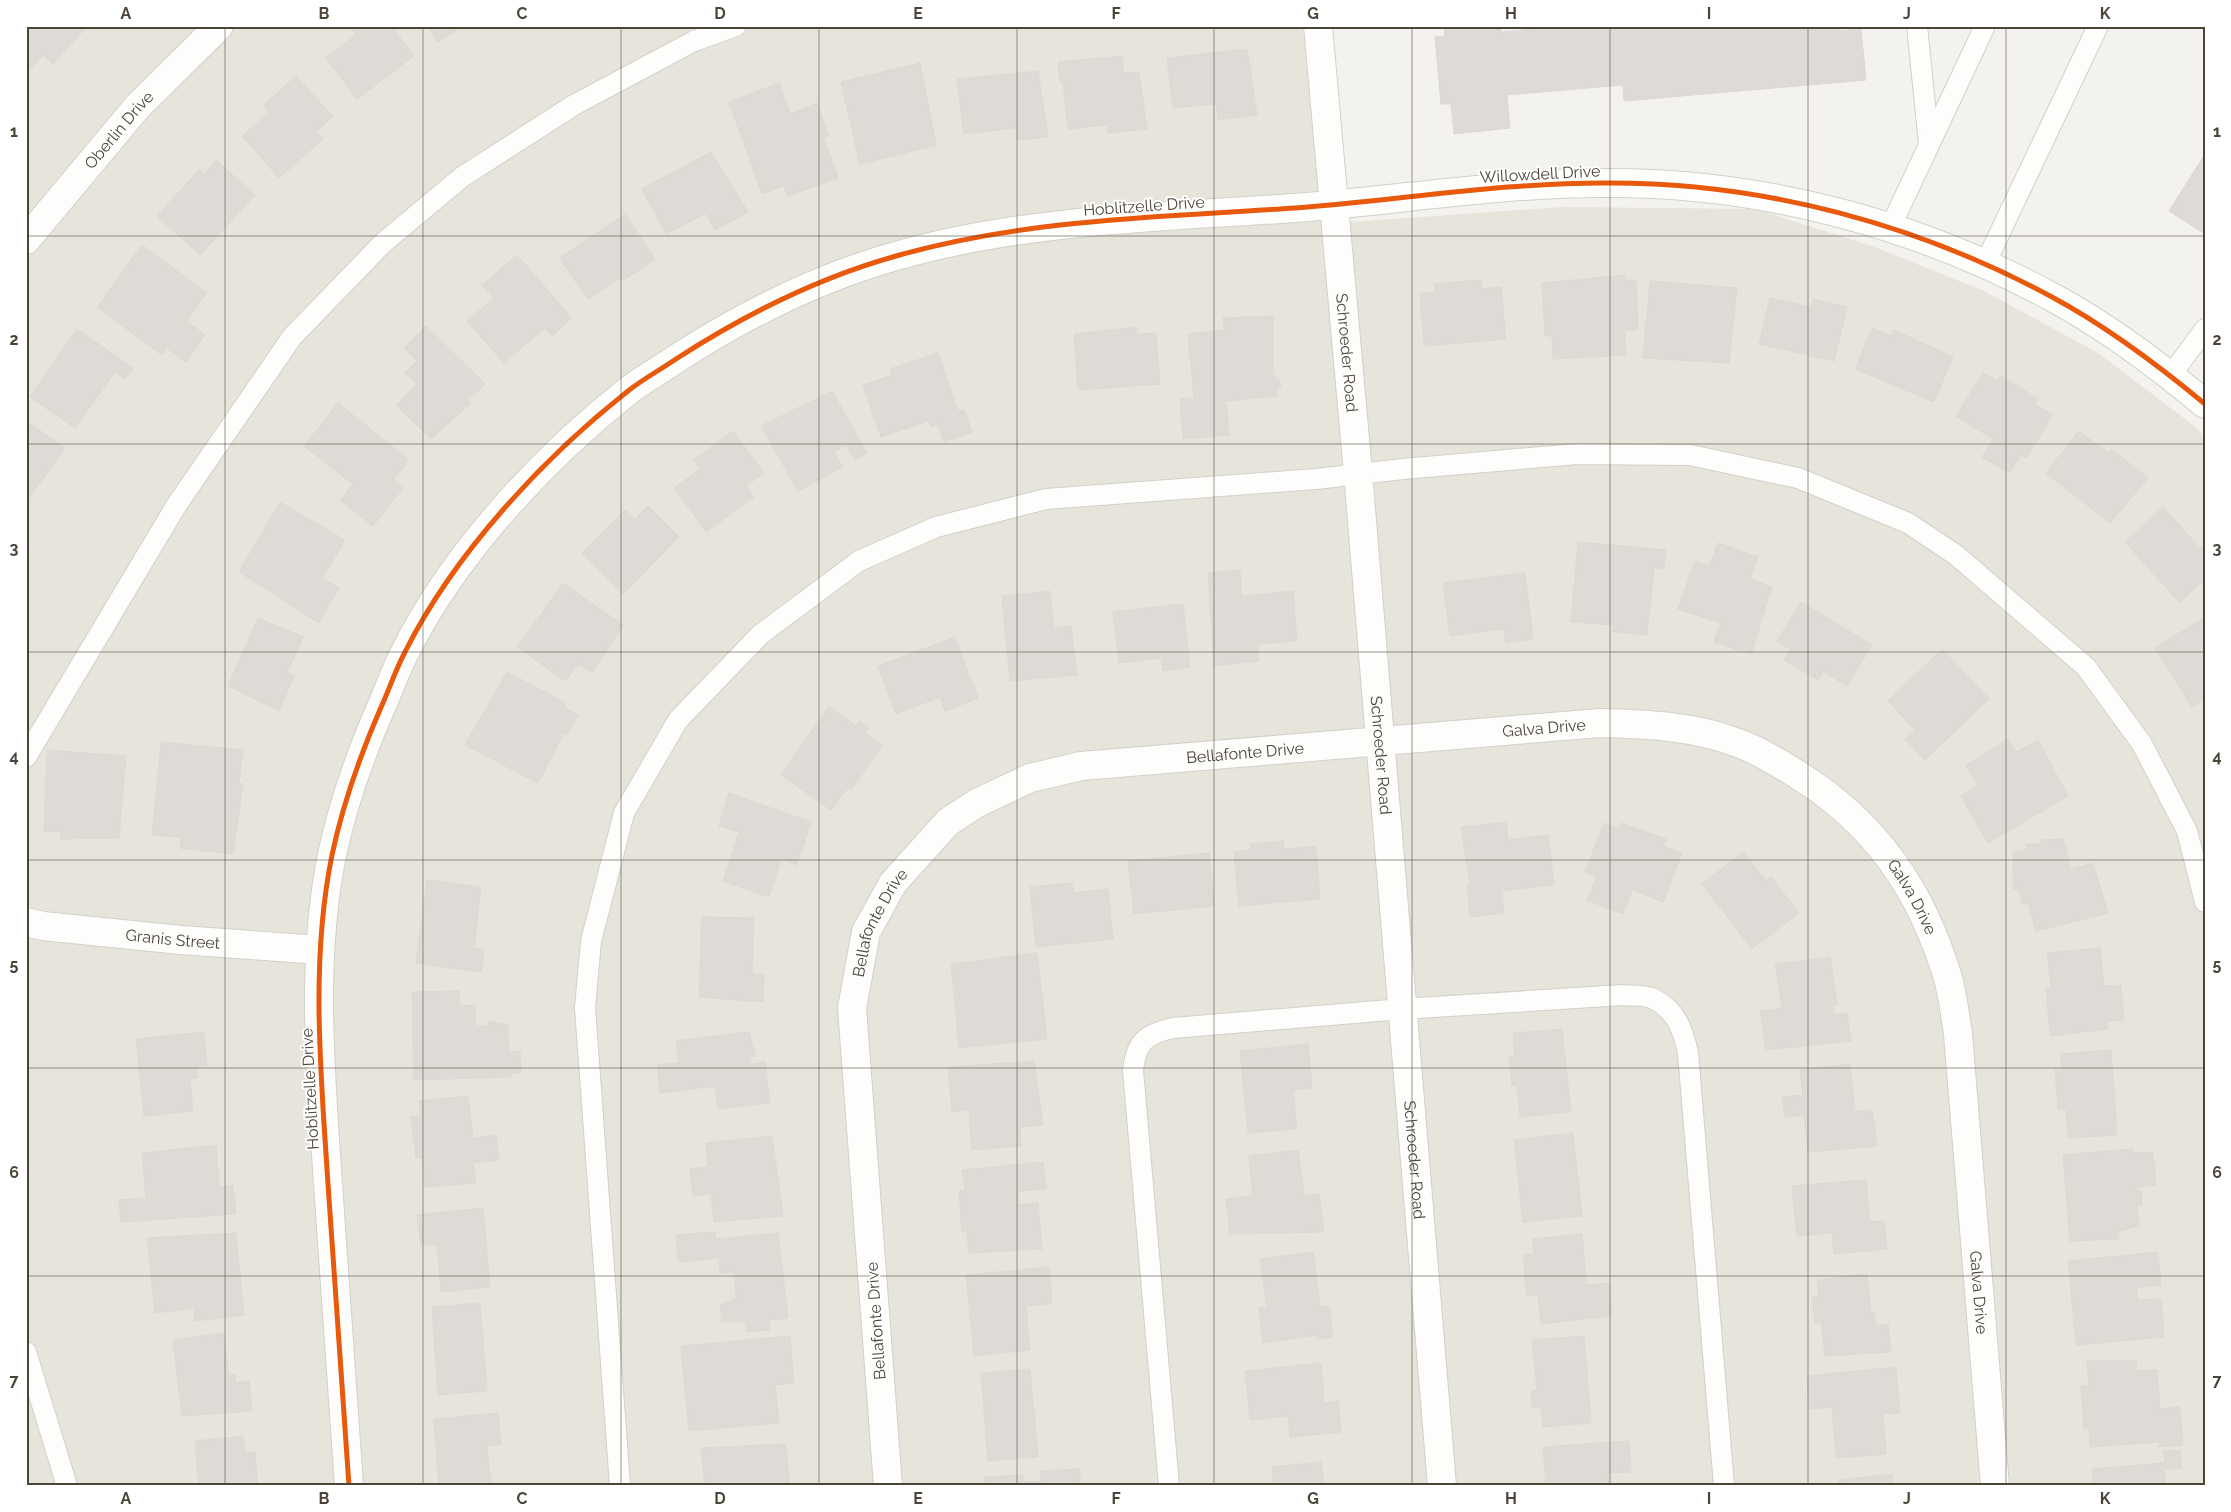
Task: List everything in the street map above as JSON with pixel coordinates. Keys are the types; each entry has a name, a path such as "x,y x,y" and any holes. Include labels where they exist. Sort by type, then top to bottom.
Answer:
{"street":[{"name":"Oberlin Drive","path":"26,240 138,106 219,26"},
{"name":"Schroeder Road","path":"1318,26 1358,473 1442,1486"},
{"name":"Willowdell Drive","path":"1333,204 1489,188 1611,183 1712,188 1811,205 1890,228 1985,264 2056,299 2171,376 2205,404"},
{"name":"Hoblitzelle Drive","path":"349,1486 319,1050 320,950 332,854 359,758 406,650 453,572 507,506 572,439 632,388 700,344 765,306 832,277 897,255 984,236 1078,223 1333,204"},
{"name":"Galva Drive","path":"1380,742 1600,722 1650,724 1704,733 1738,743 1773,760 1805,779 1845,808 1875,838 1914,894 1933,936 1948,979 1958,1034 1994,1486"},
{"name":"Bellafonte Drive","path":"888,1486 852,1008 866,932 893,883 948,822 976,803 1030,778 1081,766 1380,742"},
{"name":"Granis Street","path":"26,922 43,926 181,940 320,950"}],"lane":[{"path":"26,757 176,506 292,336 383,243 462,177 574,105 694,41 736,26"},
{"path":"1917,26 1929,144"},
{"path":"1890,228 1985,26"},
{"path":"1985,264 2098,26"},
{"path":"2171,376 2205,329"},
{"path":"620,1486 585,1008 591,941 624,814 678,720 761,634 859,561 936,527 1046,499 1316,479 1358,473 1577,454 1690,455 1798,478 1908,523 1956,555 2086,668 2142,744 2174,805 2187,831 2205,902"},
{"path":"1169,1486 1133,1070 1135,1054 1143,1040 1156,1032 1173,1028 1402,1009 1623,995 1653,998 1673,1014 1683,1032 1688,1053 1724,1486"},
{"path":"26,1352 67,1486"}],"shaded area":[{"path":"26,26 1303,26 1321,224 1563,207 1755,209 1872,246 1984,291 2098,353 2197,428 2205,437 2205,1486 26,1486"}],"building":[{"path":"26,26 87,26 53,64 43,55 26,73"},
{"path":"354,26 391,26 414,56 357,99 326,58 356,35 351,29"},
{"path":"428,26 463,26 438,42"},
{"path":"1444,26 1501,26 1501,32 1565,26 1838,26 1839,31 1861,29 1866,80 1624,101 1623,85 1507,95 1510,128 1454,134 1451,104 1441,104 1435,37 1445,36"},
{"path":"1247,49 1257,115 1218,120 1216,104 1173,108 1167,58"},
{"path":"1122,56 1123,73 1139,72 1147,129 1108,133 1107,125 1068,129 1063,82 1060,82 1058,62"},
{"path":"920,63 936,145 860,164 841,82"},
{"path":"1038,71 1048,137 1017,140 1016,128 964,134 957,79"},
{"path":"296,76 333,117 316,131 323,139 279,178 242,136 269,112 263,106"},
{"path":"779,83 790,114 817,103 829,136 824,138 838,178 788,196 784,186 762,194 729,102"},
{"path":"711,152 748,212 715,230 706,213 666,234 642,189"},
{"path":"2205,154 2205,234 2169,211"},
{"path":"216,160 255,195 200,255 157,216 199,170 204,174"},
{"path":"625,214 655,259 624,280 622,277 588,299 559,258"},
{"path":"142,245 207,293 186,321 205,335 186,362 167,348 162,355 97,307"},
{"path":"517,255 572,318 552,336 545,328 504,363 467,321 494,298 482,285"},
{"path":"1625,275 1625,280 1636,280 1638,329 1625,331 1626,355 1553,359 1552,336 1545,336 1542,283"},
{"path":"1481,280 1482,289 1501,287 1506,339 1424,346 1420,293 1435,292 1434,284"},
{"path":"1650,281 1737,288 1729,363 1643,358"},
{"path":"1770,298 1811,307 1813,299 1847,307 1834,361 1759,344"},
{"path":"1273,316 1273,374 1279,379 1281,388 1276,388 1277,396 1226,401 1229,435 1183,439 1180,399 1194,398 1188,334 1224,330 1223,318"},
{"path":"426,326 485,384 468,400 471,403 431,439 396,405 417,384 405,373 417,361 404,348"},
{"path":"1136,327 1137,334 1156,333 1160,384 1078,390 1074,334"},
{"path":"1872,328 1891,336 1894,330 1953,357 1934,402 1855,369"},
{"path":"77,329 133,368 125,379 115,372 75,428 30,397"},
{"path":"938,353 958,411 964,410 972,432 944,442 938,424 931,426 929,421 881,437 863,385 892,375 890,369"},
{"path":"1983,373 1997,381 2001,375 2038,399 2035,404 2053,415 2026,458 2021,455 2009,473 1982,457 1993,439 1956,416"},
{"path":"832,391 867,453 855,460 846,445 834,452 843,467 798,491 761,426"},
{"path":"338,403 409,460 393,480 403,488 373,526 340,500 353,484 304,446"},
{"path":"26,421 65,448 26,502"},
{"path":"733,431 764,473 746,486 754,497 706,532 674,488 700,469 694,460"},
{"path":"2079,431 2108,453 2111,449 2148,478 2110,523 2046,473"},
{"path":"280,502 345,540 322,578 339,588 319,623 239,572"},
{"path":"648,506 679,537 623,594 582,553 625,510 635,519"},
{"path":"2163,507 2200,548 2205,544 2205,580 2179,602 2125,542"},
{"path":"1578,542 1666,550 1664,569 1654,568 1647,635 1612,632 1613,625 1571,622"},
{"path":"1718,543 1758,557 1750,579 1772,587 1751,654 1714,642 1721,623 1678,609 1695,561 1710,566"},
{"path":"1240,570 1242,596 1293,591 1297,641 1258,644 1259,661 1214,666 1208,573"},
{"path":"1525,573 1533,639 1506,643 1504,629 1450,636 1443,583"},
{"path":"563,583 623,625 592,673 579,664 565,681 517,647"},
{"path":"1050,591 1054,628 1071,626 1077,675 1010,681 1002,596"},
{"path":"1801,602 1872,645 1847,686 1823,671 1818,680 1784,660 1791,650 1777,641"},
{"path":"1183,604 1190,667 1163,671 1161,658 1119,663 1113,612"},
{"path":"2205,617 2205,698 2192,707 2155,648"},
{"path":"258,618 303,637 287,673 294,676 279,711 228,686"},
{"path":"955,637 978,698 945,711 940,697 896,714 878,666"},
{"path":"1942,649 1989,699 1925,760 1905,739 1915,730 1888,701"},
{"path":"507,672 566,703 564,708 578,715 567,735 564,733 538,783 465,745"},
{"path":"829,706 856,726 859,721 868,728 865,733 882,746 851,790 848,788 831,810 781,775"},
{"path":"2008,739 2016,752 2038,740 2068,796 1988,843 1961,796 1978,785 1966,765"},
{"path":"161,742 243,750 239,783 243,784 233,854 180,848 181,837 152,835"},
{"path":"47,750 126,756 119,838 61,839 61,832 44,831"},
{"path":"729,793 811,822 797,865 781,859 769,897 723,881 739,832 719,826"},
{"path":"1506,822 1508,840 1548,835 1554,885 1502,891 1504,913 1470,917 1467,885 1470,884 1461,827"},
{"path":"1604,823 1619,829 1621,823 1666,839 1663,846 1682,853 1663,902 1632,890 1623,914 1587,900 1597,876 1585,872"},
{"path":"2063,839 2071,869 2093,863 2108,913 2036,931 2028,903 2023,904 2019,888 2014,890 2013,853 2028,849 2026,844 2042,844 2041,840"},
{"path":"1284,841 1284,849 1316,846 1320,899 1239,906 1234,852 1251,850 1250,844"},
{"path":"1743,852 1766,881 1771,877 1799,913 1752,949 1702,884"},
{"path":"1209,853 1214,906 1134,914 1128,861"},
{"path":"427,880 481,887 474,948 484,950 481,972 416,963"},
{"path":"1072,883 1073,893 1108,889 1113,939 1036,947 1030,887"},
{"path":"702,917 754,918 752,974 764,974 763,1002 699,997"},
{"path":"2100,948 2104,986 2121,985 2124,1020 2107,1021 2107,1029 2050,1036 2046,988 2051,987 2047,953"},
{"path":"1037,953 1047,1039 959,1048 951,964"},
{"path":"1830,957 1837,1005 1833,1005 1834,1015 1847,1013 1851,1041 1766,1050 1760,1011 1782,1008 1775,964"},
{"path":"459,991 459,1006 475,1005 476,1026 489,1026 488,1021 508,1025 509,1052 520,1051 521,1073 511,1073 511,1077 414,1080 412,992"},
{"path":"1562,1029 1571,1112 1520,1117 1517,1086 1512,1086 1509,1056 1515,1055 1513,1033"},
{"path":"204,1032 207,1065 196,1067 197,1078 190,1079 193,1111 144,1116 136,1039"},
{"path":"749,1032 755,1056 750,1057 751,1064 765,1062 770,1103 718,1109 715,1086 660,1093 657,1065 679,1063 676,1041"},
{"path":"1308,1044 1312,1088 1293,1090 1297,1129 1248,1133 1240,1051"},
{"path":"2111,1050 2117,1135 2068,1138 2066,1109 2058,1109 2055,1070 2062,1070 2061,1054"},
{"path":"1034,1061 1043,1125 1020,1127 1021,1146 972,1150 969,1110 952,1112 948,1067"},
{"path":"1850,1064 1855,1111 1872,1110 1877,1146 1808,1152 1804,1115 1785,1117 1782,1097 1803,1095 1800,1070"},
{"path":"468,1096 473,1138 496,1135 499,1160 473,1163 476,1183 425,1187 422,1158 416,1158 411,1117 421,1116 419,1101"},
{"path":"1573,1133 1582,1216 1523,1222 1514,1140"},
{"path":"772,1136 783,1216 714,1222 711,1194 693,1196 690,1169 708,1167 706,1143"},
{"path":"216,1145 219,1187 233,1185 236,1214 121,1222 119,1200 146,1198 142,1153"},
{"path":"2133,1149 2133,1153 2153,1152 2156,1185 2136,1187 2136,1191 2141,1191 2142,1205 2137,1205 2139,1226 2119,1231 2119,1239 2070,1241 2063,1155"},
{"path":"1298,1150 1304,1196 1319,1194 1324,1232 1230,1234 1226,1199 1253,1196 1249,1156"},
{"path":"1043,1162 1046,1189 1018,1191 1019,1205 1038,1203 1042,1249 969,1253 967,1232 962,1232 959,1191 965,1191 962,1170"},
{"path":"1866,1180 1870,1222 1884,1221 1887,1249 1834,1254 1832,1233 1797,1236 1792,1186"},
{"path":"483,1208 490,1287 441,1292 437,1244 421,1246 417,1215"},
{"path":"715,1232 716,1239 778,1233 788,1318 769,1320 770,1330 746,1332 746,1322 722,1322 720,1305 736,1299 734,1272 720,1273 719,1258 679,1262 676,1235"},
{"path":"236,1233 244,1315 195,1321 194,1308 155,1313 147,1238"},
{"path":"1582,1234 1587,1285 1609,1283 1612,1316 1541,1324 1538,1294 1527,1296 1523,1255 1534,1254 1533,1239"},
{"path":"1313,1252 1320,1307 1329,1306 1333,1337 1317,1339 1317,1335 1263,1343 1259,1308 1267,1307 1260,1259"},
{"path":"2158,1252 2161,1285 2137,1287 2138,1300 2161,1299 2164,1337 2076,1345 2068,1261"},
{"path":"1049,1267 1052,1304 1026,1306 1030,1350 974,1356 966,1275"},
{"path":"1867,1274 1871,1312 1874,1312 1876,1326 1888,1324 1891,1352 1825,1356 1821,1322 1815,1323 1812,1298 1819,1295 1817,1280"},
{"path":"480,1303 487,1391 438,1395 432,1307"},
{"path":"223,1333 229,1376 235,1375 236,1383 249,1381 252,1411 182,1416 173,1340"},
{"path":"790,1336 794,1383 775,1385 779,1423 689,1431 681,1346"},
{"path":"1584,1336 1591,1423 1543,1427 1541,1406 1532,1407 1531,1391 1537,1390 1532,1340"},
{"path":"2087,1361 2136,1361 2137,1371 2157,1370 2160,1409 2180,1407 2183,1445 2159,1447 2159,1442 2090,1447 2089,1428 2084,1428 2081,1386 2089,1386"},
{"path":"1321,1363 1324,1403 1338,1401 1341,1432 1290,1437 1288,1416 1250,1420 1245,1371"},
{"path":"1896,1367 1900,1413 1883,1414 1886,1454 1836,1458 1832,1407 1809,1409 1807,1376"},
{"path":"1030,1369 1038,1457 988,1461 981,1373"},
{"path":"498,1413 501,1444 487,1446 491,1486 439,1486 434,1419"},
{"path":"243,1436 245,1452 255,1452 258,1486 199,1486 195,1441"},
{"path":"1629,1441 1631,1472 1608,1473 1609,1486 1546,1486 1543,1447"},
{"path":"785,1444 790,1486 705,1486 701,1448"},
{"path":"2180,1450 2182,1468 2164,1470 2166,1486 2094,1486 2092,1469 2165,1463 2163,1451"},
{"path":"1321,1462 1324,1486 1268,1486 1274,1484 1272,1467"},
{"path":"1080,1469 1080,1486 984,1486 984,1477 1023,1475 1023,1482 1041,1481 1041,1471"},
{"path":"1892,1474 1893,1486 1840,1486 1839,1480"}],"cycle path":[{"path":"349,1486 320,1060 319,978 325,896 332,855 353,778 405,652 425,615 448,579 474,544 533,478 596,418 640,382 728,327 782,299 838,275 896,256 994,234 1145,217 1335,205 1532,185 1571,183 1668,185 1782,200 1838,213 1948,248 2001,271 2092,320 2169,375 2205,404"}]}
